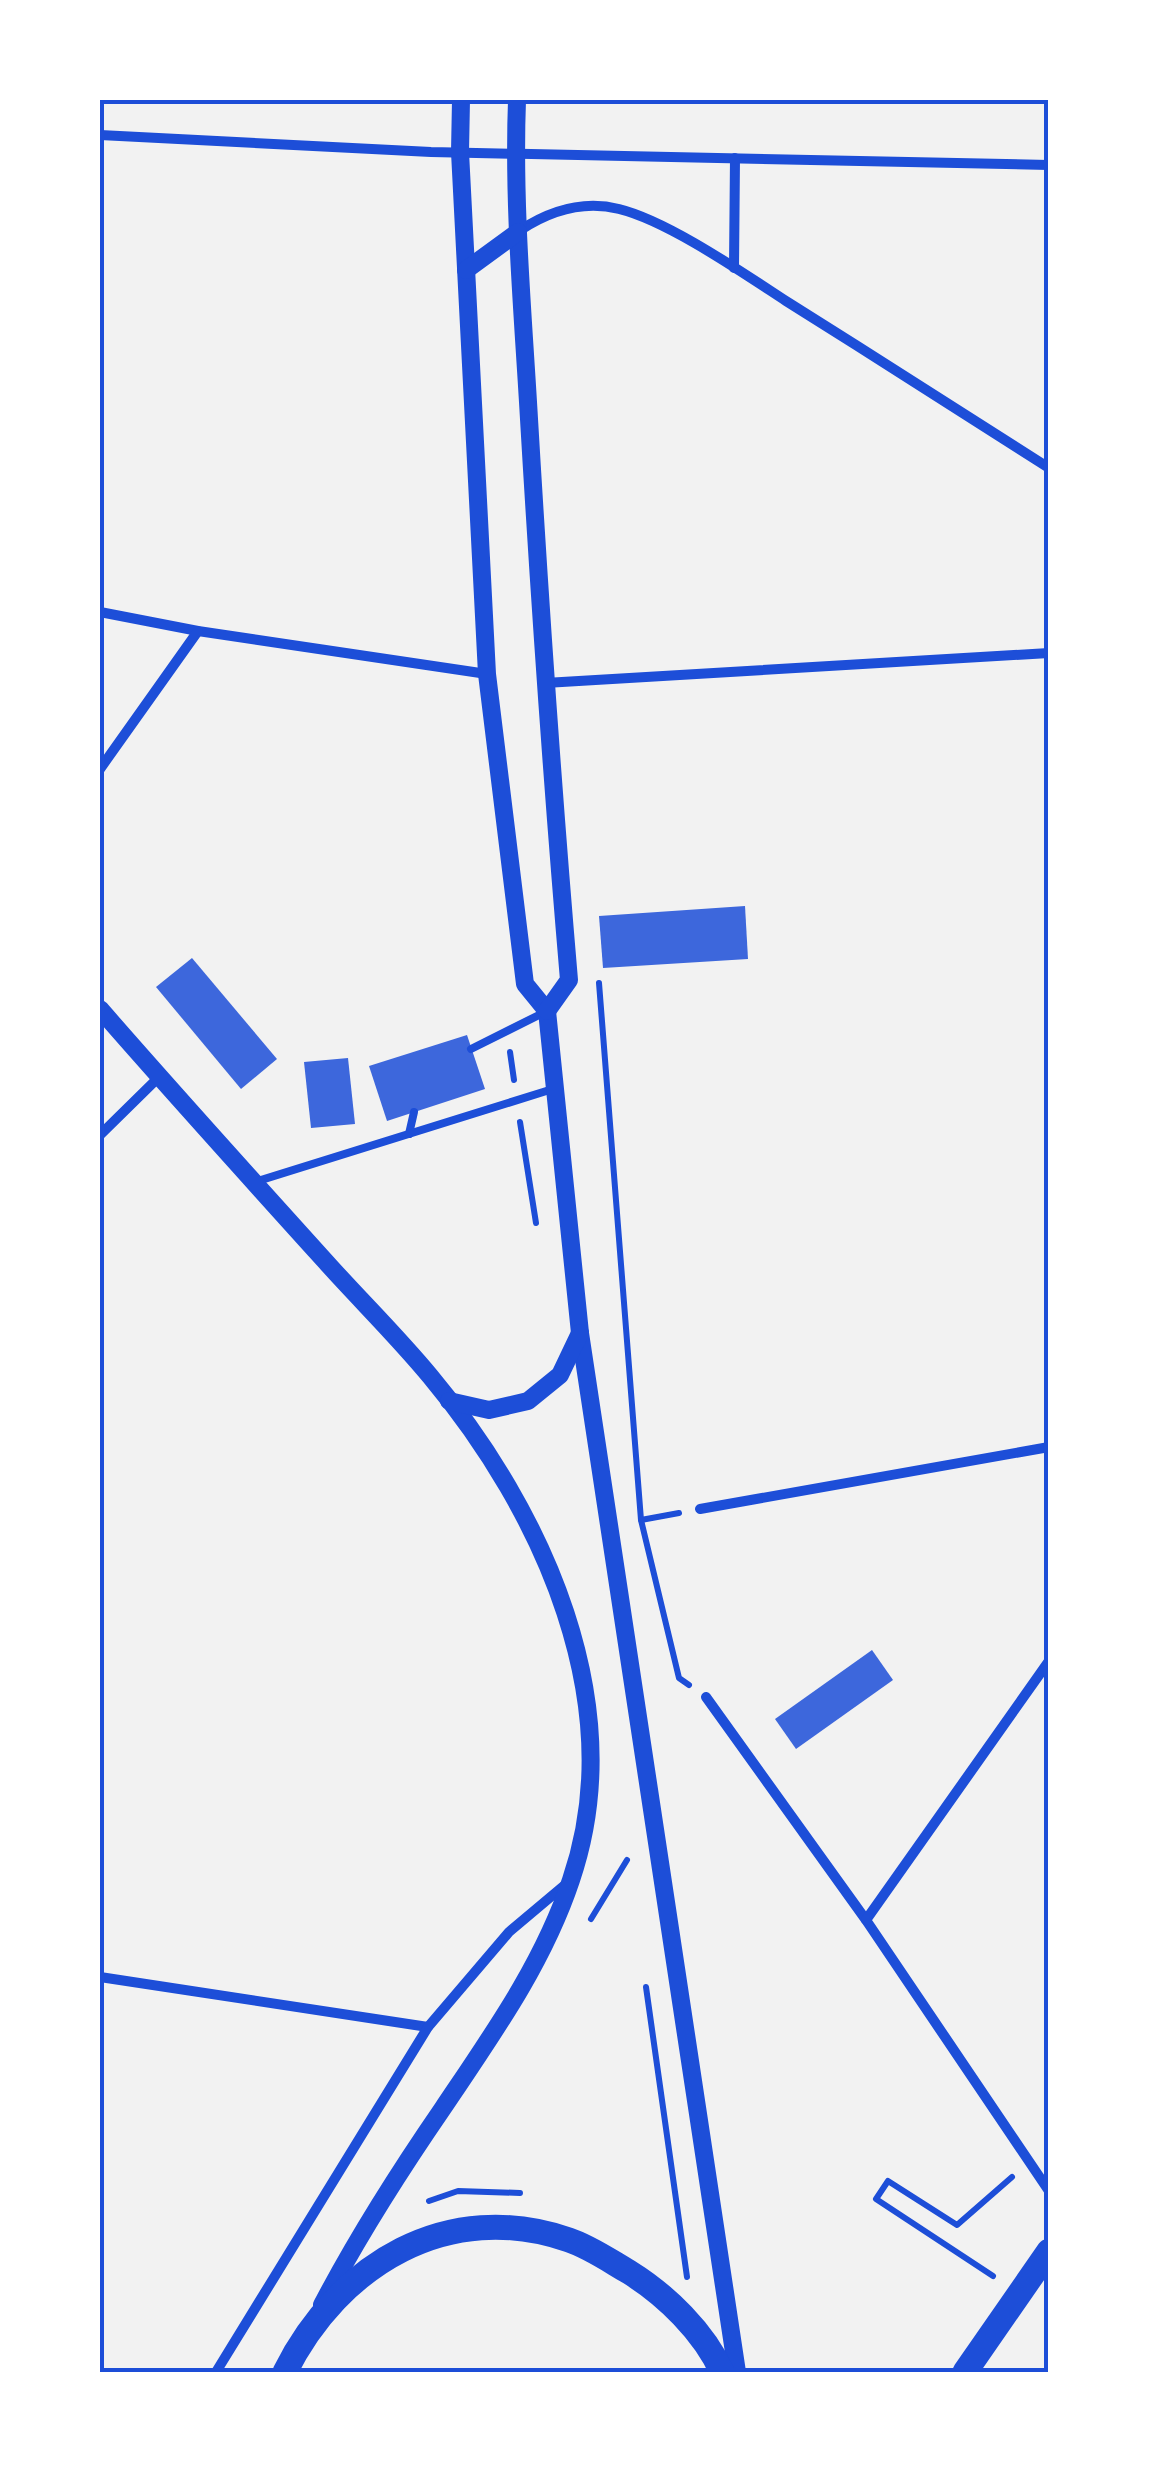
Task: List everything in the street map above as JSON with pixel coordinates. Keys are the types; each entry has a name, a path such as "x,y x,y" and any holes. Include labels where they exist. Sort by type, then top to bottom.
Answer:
{"main road":[{"path":"285,2372 328,2307 368,2271 432,2234 460,2229 513,2230 571,2240 643,2281 682,2315 722,2372"},
{"path":"965,2372 1049,2251"}],"street":[{"path":"461,100 460,152 487,674 526,984 548,1010 580,1333 737,2372"},
{"path":"517,100 518,232 544,683 569,980 548,1010"},
{"path":"100,135 460,152 1049,165"},
{"path":"734,268 736,158"},
{"path":"466,270 542,216 591,206 620,209 734,268 1049,468"},
{"path":"100,612 198,632 487,674"},
{"path":"100,769 198,632"},
{"path":"544,683 1049,653"},
{"path":"100,1009 430,1376 494,1464 538,1546 574,1640 590,1712 591,1802 572,1880 540,1955 511,2007 359,2233 308,2332"},
{"path":"100,1135 159,1077"},
{"path":"449,1401 489,1410 528,1400 560,1376 580,1333"},
{"path":"700,1509 1049,1447"},
{"path":"866,1920 1049,1661"},
{"path":"706,1697 866,1920 1049,2191"},
{"path":"216,2372 428,2027 509,1932 572,1880"},
{"path":"100,1977 428,2027"}],"lane":[{"path":"472,1048 548,1010"},
{"path":"255,1182 556,1088"},
{"path":"409,1134 414,1112"}],"path":[{"path":"641,1520 700,1509"},
{"path":"586,1926 627,1860 630,1879"},
{"path":"644,1975 688,2280 678,2270"},
{"path":"1002,2281 876,2199 888,2181 958,2225 1028,2162"},
{"path":"427,2202 458,2191 529,2194"}],"building":[{"path":"745,906 748,959 603,968 599,916"},
{"path":"192,958 277,1059 241,1089 156,987"},
{"path":"467,1035 485,1089 387,1121 369,1066"},
{"path":"348,1058 355,1124 311,1128 304,1062"},
{"path":"872,1650 893,1680 796,1749 775,1719"}]}
